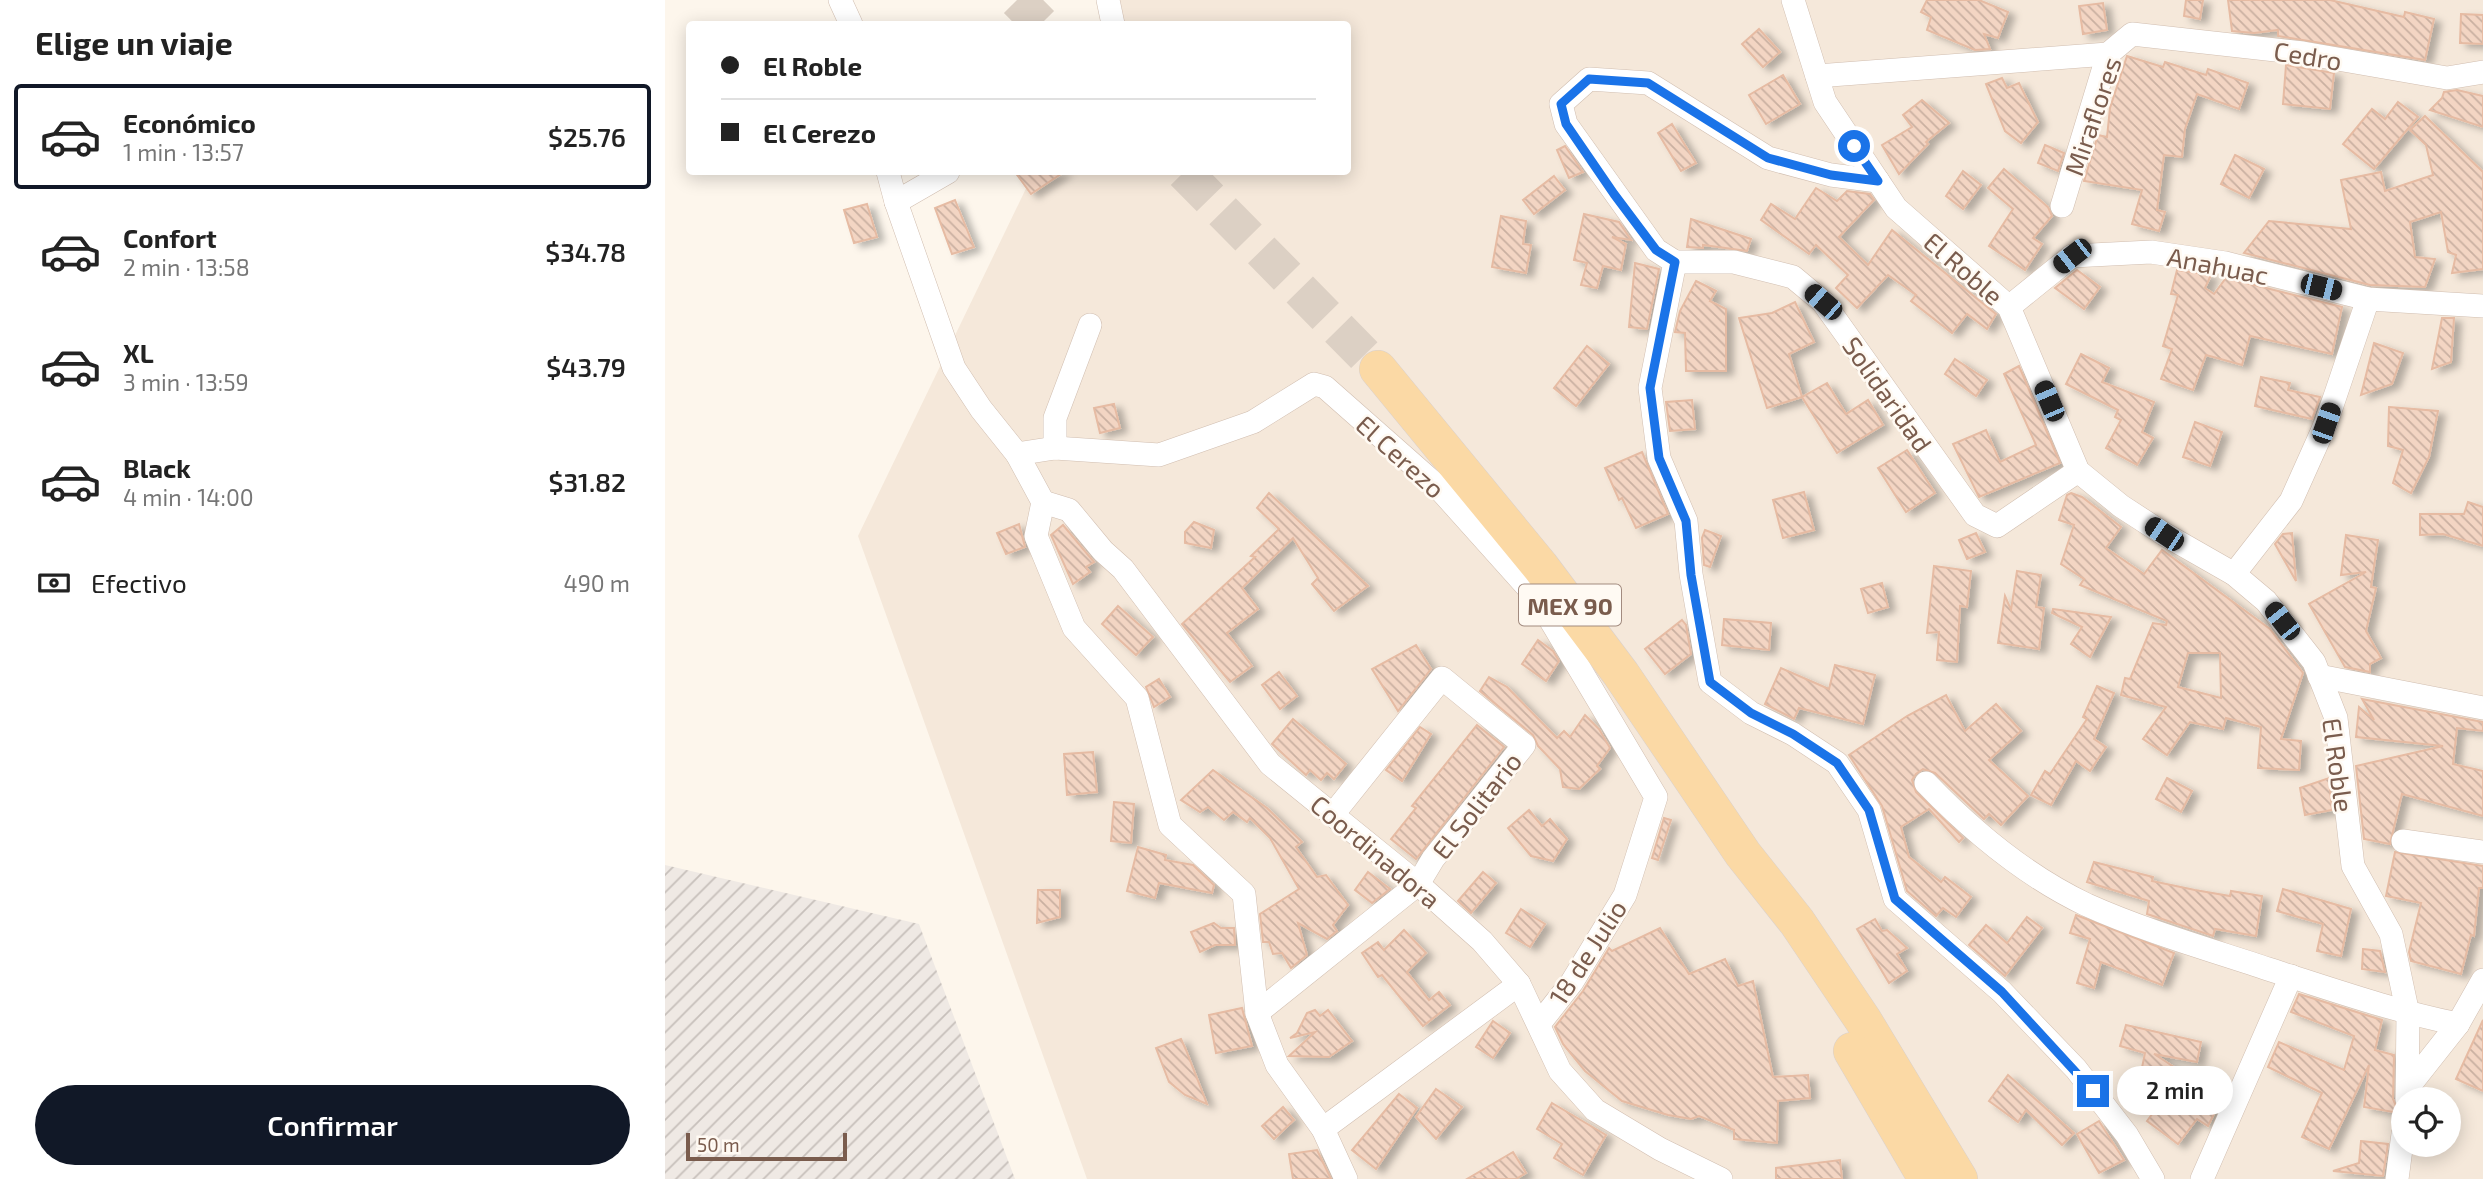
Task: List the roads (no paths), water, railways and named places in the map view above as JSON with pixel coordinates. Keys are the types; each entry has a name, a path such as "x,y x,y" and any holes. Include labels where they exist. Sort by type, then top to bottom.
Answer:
{"main road":[{"name":"MEX 90","path":"1378,369 1556,587 1621,674 1743,854 1797,922 1863,1020 1959,1179"},
{"name":"MEX 90","path":"1743,854 1779,928 1927,1179"}],"street":[{"path":"840,0 850,21"},
{"path":"1108,0 1112,21"},
{"name":"El Roble","path":"1793,0 1825,102 1896,208 2009,307 2078,471 2164,534 2234,574 2266,601 2314,662 2336,718 2353,866 2391,934 2408,1014 2408,1087"},
{"name":"Miraflores","path":"2062,206 2108,54 2132,34"},
{"name":"Cedro","path":"2132,34 2303,53 2447,78 2483,72"},
{"path":"1817,76 2108,54"},
{"path":"1878,181 1831,175 1768,158 1648,83 1589,79 1561,104 1566,124 1656,250 1675,262 1650,388 1659,458 1686,521 1691,575 1710,682 1751,713 1793,734 1837,763 1869,810 1895,899 2002,992 2076,1069 2127,1135 2153,1179"},
{"path":"889,175 954,368 1017,454 1043,502 1036,536 1074,628 1137,698 1170,825 1244,894 1257,1013 1277,1065 1323,1129 1346,1179"},
{"path":"896,202 943,175"},
{"name":"Anahuac","path":"2009,307 2072,256 2151,253 2225,263 2368,299 2483,306"},
{"name":"Solidaridad","path":"1675,262 1734,262 1793,277 1803,285 1823,302 1975,515 1997,526 2078,471"},
{"path":"2234,574 2291,501 2326,423 2368,299"},
{"path":"1055,448 1055,418 1090,326"},
{"name":"El Cerezo","path":"1017,454 1055,448 1160,455 1253,422 1314,384 1325,387 1436,485 1538,598 1655,797"},
{"name":"Coordinadora","path":"1043,502 1069,510 1103,551 1123,569 1270,764 1334,813 1482,942 1519,984 1560,1071 1595,1110 1660,1149 1721,1179"},
{"path":"2319,676 2483,708"},
{"name":"El Solitario","path":"1334,813 1442,678 1524,745 1433,859 1418,884"},
{"path":"1926,783 1997,849 2086,904 2185,942 2408,1014 2458,1024"},
{"name":"18 de Julio","path":"1539,1024 1571,982 1625,895 1655,797"},
{"path":"2403,841 2483,852"},
{"path":"1257,1013 1418,884"},
{"path":"2202,1179 2291,976"},
{"path":"2412,1087 2458,1024 2483,980"},
{"path":"1323,1129 1519,984"},
{"path":"2396,1179 2399,1157"}],"tunnel":[{"path":"1017,0 1038,21"},
{"path":"1187,175 1378,369"}]}
